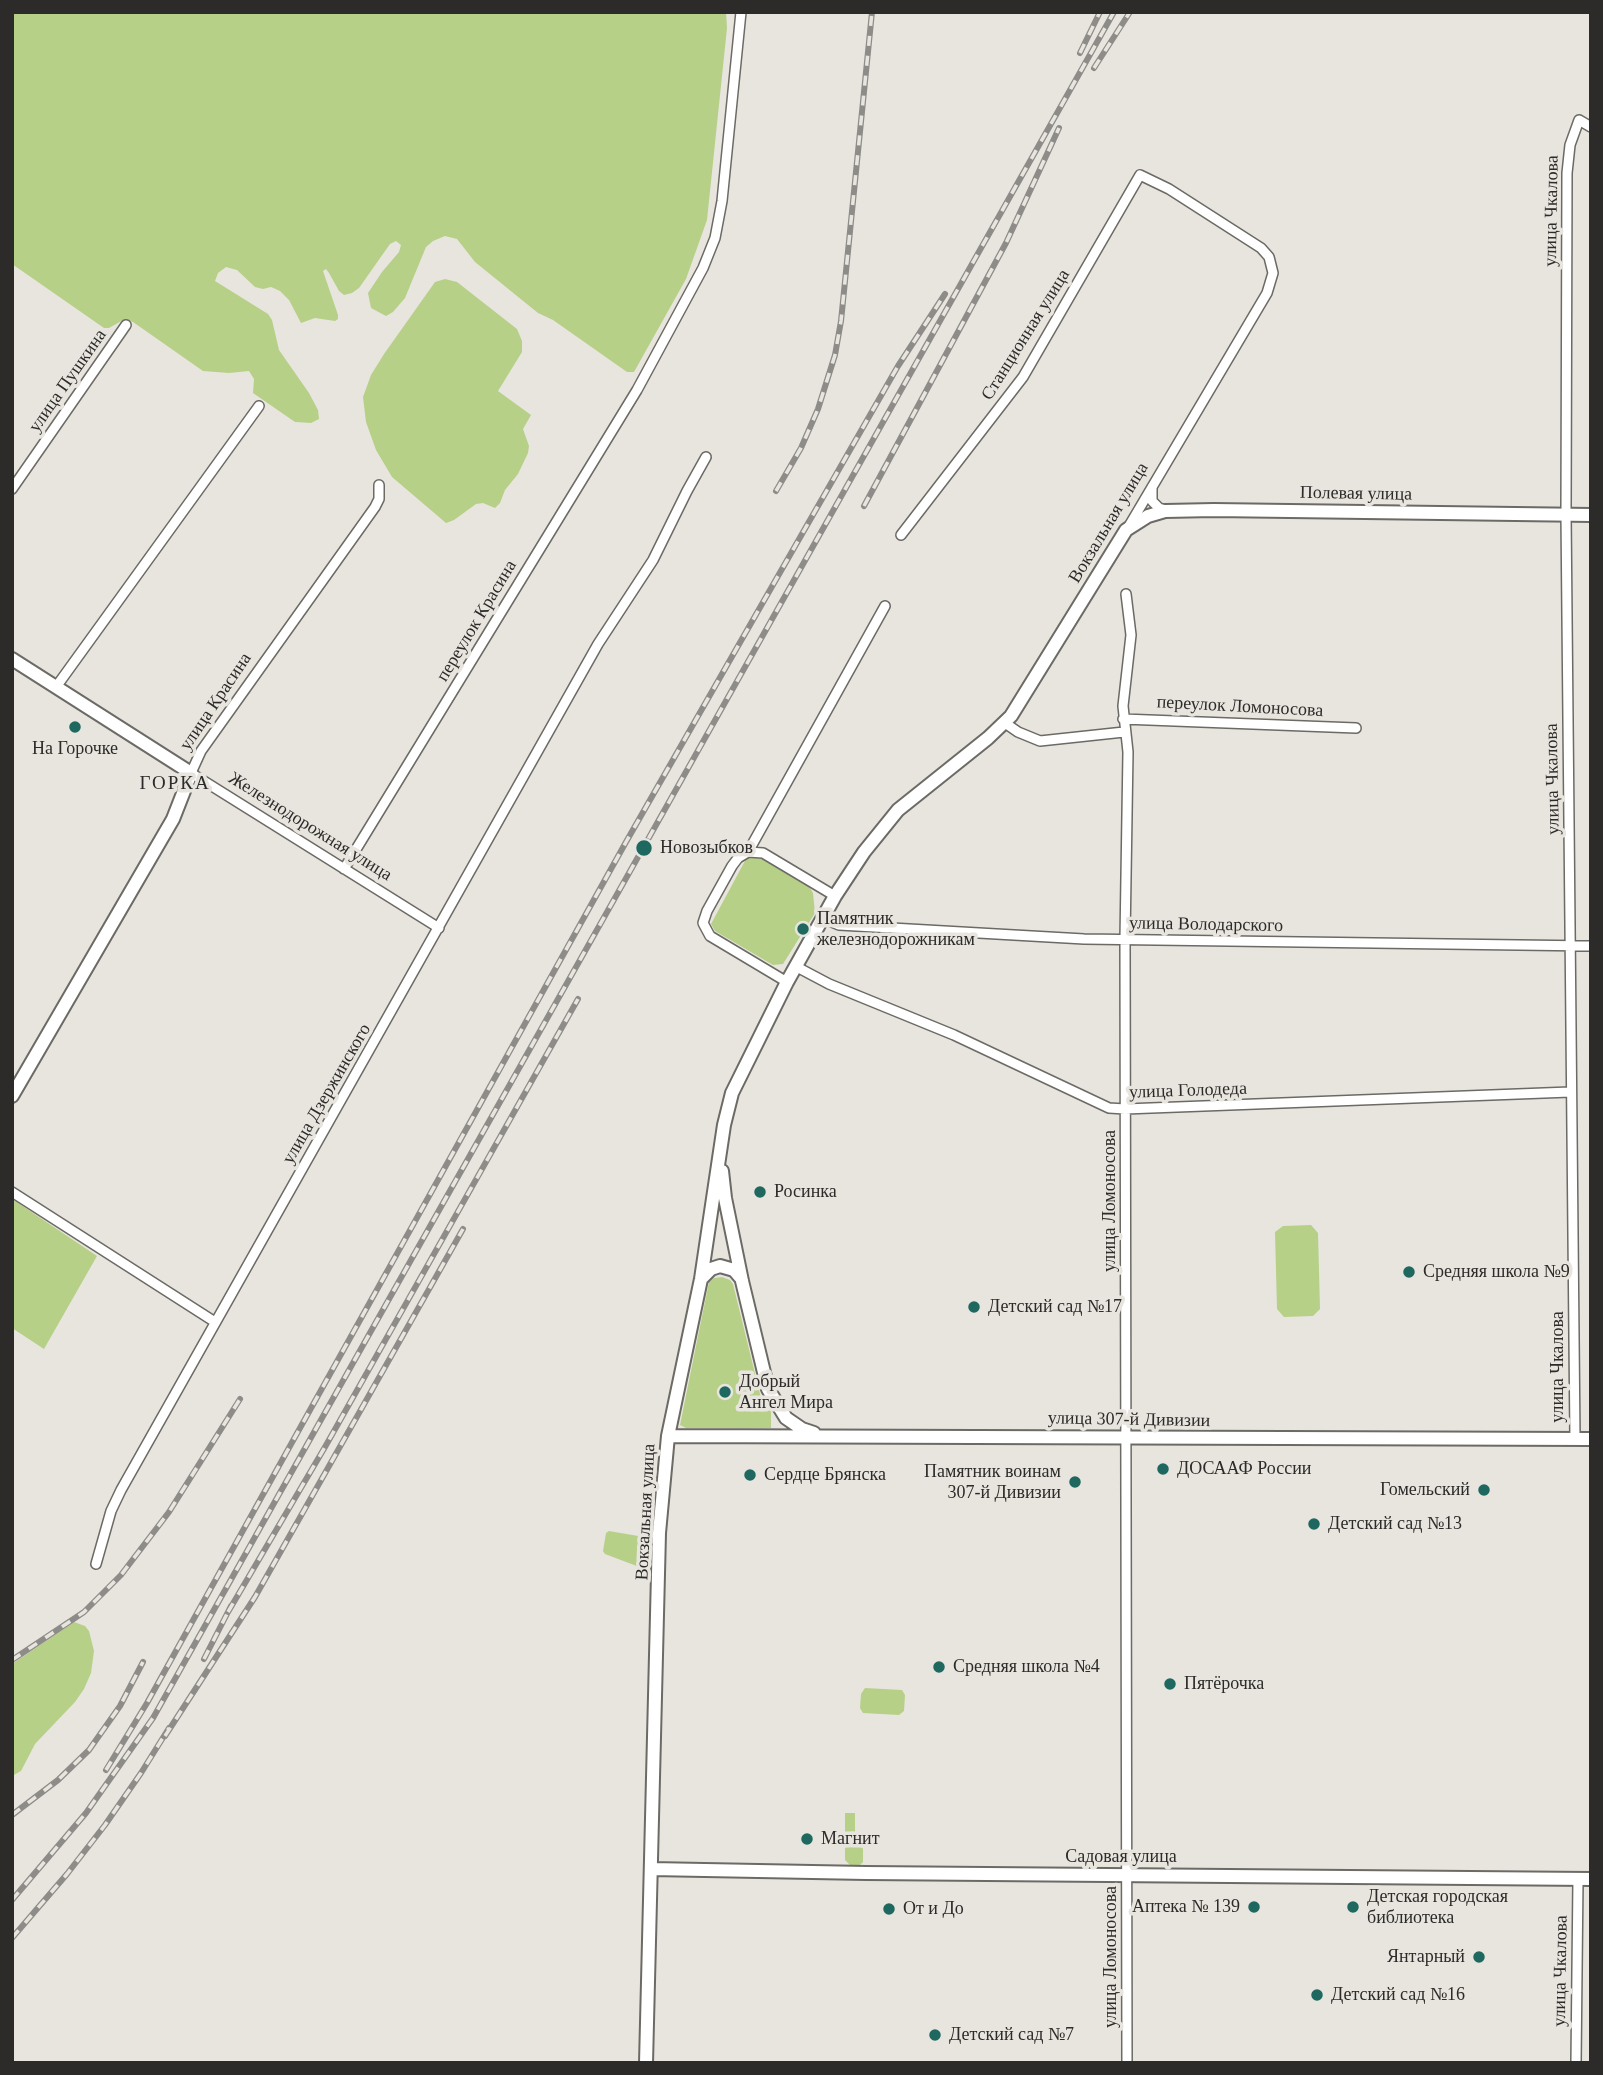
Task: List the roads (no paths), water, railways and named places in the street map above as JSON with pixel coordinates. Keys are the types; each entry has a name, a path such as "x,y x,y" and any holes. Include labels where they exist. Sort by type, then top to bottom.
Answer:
{"street":[{"name":"переулок Красина","path":"344,869 637,390 703,268 715,238 722,201 741,12"},
{"name":"улица Чкалова","path":"1575,1439 1566,514 1567,173 1570,145 1579,120 1591,127"},
{"name":"Вокзальная улица","path":"646,2063 659,1533 668,1436 701,1279 732,1093 795,967 835,896 864,852 898,810 1005,723 1023,699 1267,293 1273,273 1269,257 1261,248 1169,189 1140,175"},
{"name":"Станционная улица","path":"901,535 1023,377 1140,175"},
{"name":"улица Пушкина","path":"12,489 126,325"},
{"path":"56,687 259,406"},
{"name":"улица Дзержинского","path":"96,1564 111,1511 121,1490 598,644 653,560 706,457"},
{"name":"улица Красина","path":"12,1096 173,818 201,751 375,507 379,499 379,485"},
{"path":"1152,485 1151,496 1155,505 1173,511"},
{"name":"Полевая улица","path":"1126,530 1148,516 1173,511 1591,515"},
{"name":"улица Ломоносова","path":"1126,594 1131,635 1123,686 1123,719 1128,752 1125,939 1127,2063"},
{"path":"787,982 710,936 703,923 707,911 738,858 748,852 885,606"},
{"name":"Железнодорожная улица","path":"12,659 439,928"},
{"name":"переулок Ломоносова","path":"1123,719 1356,728"},
{"path":"1005,723 1040,741 1124,732"},
{"path":"748,852 762,853 835,896"},
{"name":"улица Володарского","path":"822,918 849,926 1125,939 1591,946"},
{"name":"улица Голодеда","path":"795,967 829,984 954,1035 1101,1106 1125,1109 1570,1092"},
{"path":"722,1142 724,1189 741,1281 763,1373 774,1400 793,1424 828,1436"},
{"path":"12,1192 215,1322"},
{"path":"701,1279 710,1269 724,1266 734,1270 741,1281"},
{"name":"улица 307-й Дивизии","path":"668,1436 1591,1439"},
{"name":"Садовая улица","path":"651,1869 1585,1879"},
{"name":"улица Чкалова","path":"1576,2063 1585,1879"}],"railway":[{"path":"776,491 801,448 818,409 835,355 841,321 872,12"},
{"path":"1080,53 1100,12"},
{"path":"12,1900 86,1813 153,1718 1114,12"},
{"path":"1094,68 1130,12"},
{"path":"864,506 1006,243 1059,128"},
{"path":"106,1770 147,1703 626,842 898,366 945,294"},
{"path":"228,1612 325,1447 578,999"},
{"path":"165,1736 255,1597 463,1229"},
{"path":"12,1660 84,1612 121,1575 169,1512 240,1399"},
{"path":"204,1659 231,1606"},
{"path":"12,1815 58,1780 89,1750 120,1706 143,1662"},
{"path":"12,1938 105,1825 169,1728"}],"place":[{"name":"На Горочке","path":"75,727"},
{"name":"Новозыбков","path":"644,848"},
{"name":"Памятник железнодорожникам","path":"803,929"},
{"name":"Росинка","path":"760,1192"},
{"name":"Средняя школа №9","path":"1409,1272"},
{"name":"Детский сад №17","path":"974,1307"},
{"name":"Добрый Ангел Мира","path":"725,1392"},
{"name":"ДОСААФ России","path":"1163,1469"},
{"name":"Сердце Брянска","path":"750,1475"},
{"name":"Памятник воинам 307-й Дивизии","path":"1075,1482"},
{"name":"Гомельский","path":"1484,1490"},
{"name":"Детский сад №13","path":"1314,1524"},
{"name":"Средняя школа №4","path":"939,1667"},
{"name":"Пятёрочка","path":"1170,1684"},
{"name":"Магнит","path":"807,1839"},
{"name":"Аптека № 139","path":"1254,1907"},
{"name":"Детская городская библиотека","path":"1353,1907"},
{"name":"От и До","path":"889,1909"},
{"name":"Янтарный","path":"1479,1957"},
{"name":"Детский сад №16","path":"1317,1995"},
{"name":"Детский сад №7","path":"935,2035"}],"district":[{"name":"ГОРКА","path":"175,784"}]}
